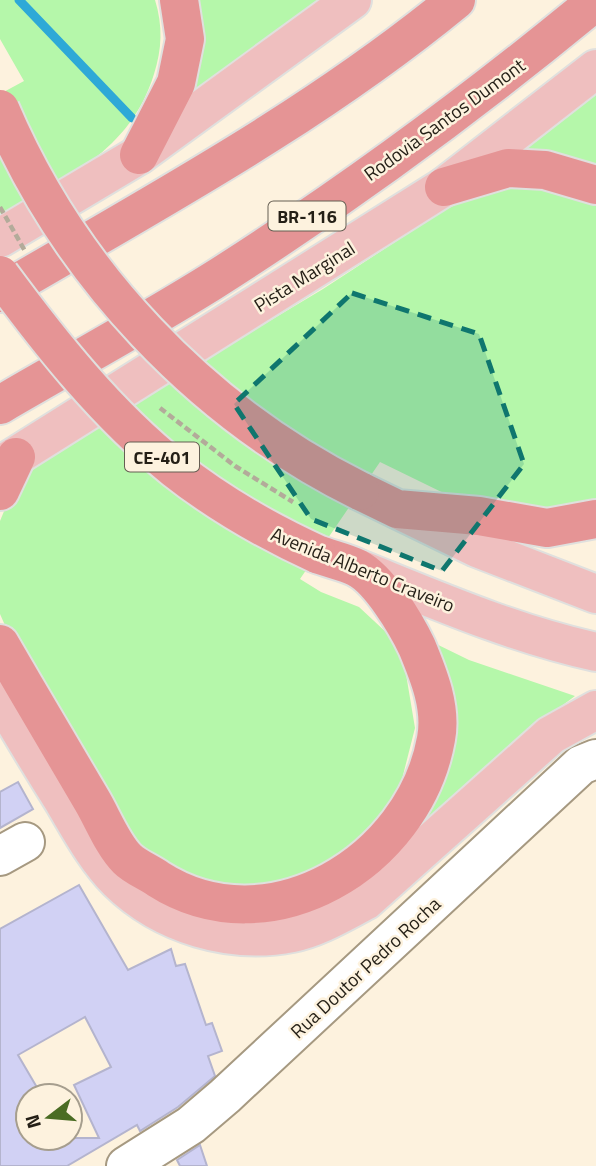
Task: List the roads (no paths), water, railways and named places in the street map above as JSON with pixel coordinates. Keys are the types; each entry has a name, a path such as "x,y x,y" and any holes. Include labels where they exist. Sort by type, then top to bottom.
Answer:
{"highway":[{"path":"139,155 176,83 185,39 179,0"},
{"path":"0,293 305,114 456,0"},
{"name":"Rodovia Santos Dumont","path":"0,405 211,282 356,184 484,91 596,1"},
{"path":"0,109 43,197 110,289 156,344 197,383 308,465 397,509 479,516 547,528 596,519"},
{"path":"444,187 508,168 545,170 596,185"},
{"name":"Avenida Alberto Craveiro","path":"0,275 37,323 125,422 175,469 269,531 317,554 359,569"},
{"path":"0,644 126,858 169,886 201,901 237,905 271,903 300,896 327,883 354,868 379,846 401,820 418,790 436,738 436,710 430,679 410,632 387,598 359,569"}],"main road":[{"path":"0,238 139,155 352,0"},
{"name":"Pista Marginal","path":"5,472 444,187 596,69"},
{"path":"397,509 477,548 596,594"},
{"name":"Avenida Alberto Craveiro","path":"359,569 512,628 596,652"},
{"path":"0,696 91,848 118,881 169,917 201,929 258,937 294,933 330,920 365,901 551,735 596,710"}],"street":[{"name":"Rua Doutor Pedro Rocha","path":"126,1166 191,1125 225,1096 582,765 596,758"}],"waterway":[{"path":"19,0 132,118"}]}
